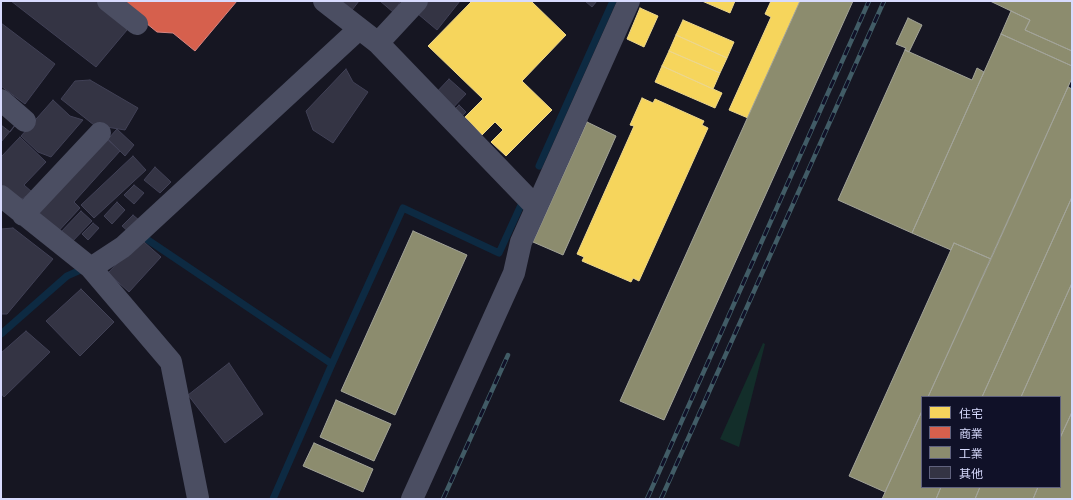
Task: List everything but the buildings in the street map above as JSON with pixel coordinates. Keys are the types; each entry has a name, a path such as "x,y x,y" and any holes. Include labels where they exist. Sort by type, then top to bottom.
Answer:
{"street":[{"path":"108,1 137,24"},
{"path":"324,1 378,43 536,207"},
{"path":"378,43 417,1"},
{"path":"412,499 514,274 521,242 629,1"},
{"path":"91,268 123,247 359,29"},
{"path":"1,100 25,121"},
{"path":"23,214 100,133"},
{"path":"1,196 91,268 171,362 198,498"}],"green space":[{"path":"763,343 765,344 739,447 720,439"}],"waterway":[{"path":"539,166 613,1"},
{"path":"139,241 145,238 332,364 403,208 499,253 521,205"},
{"path":"1,334 67,276 85,268"},
{"path":"273,499 332,364"}],"railway":[{"path":"647,499 869,1"},
{"path":"661,499 884,1"},
{"path":"443,499 508,355"}]}
